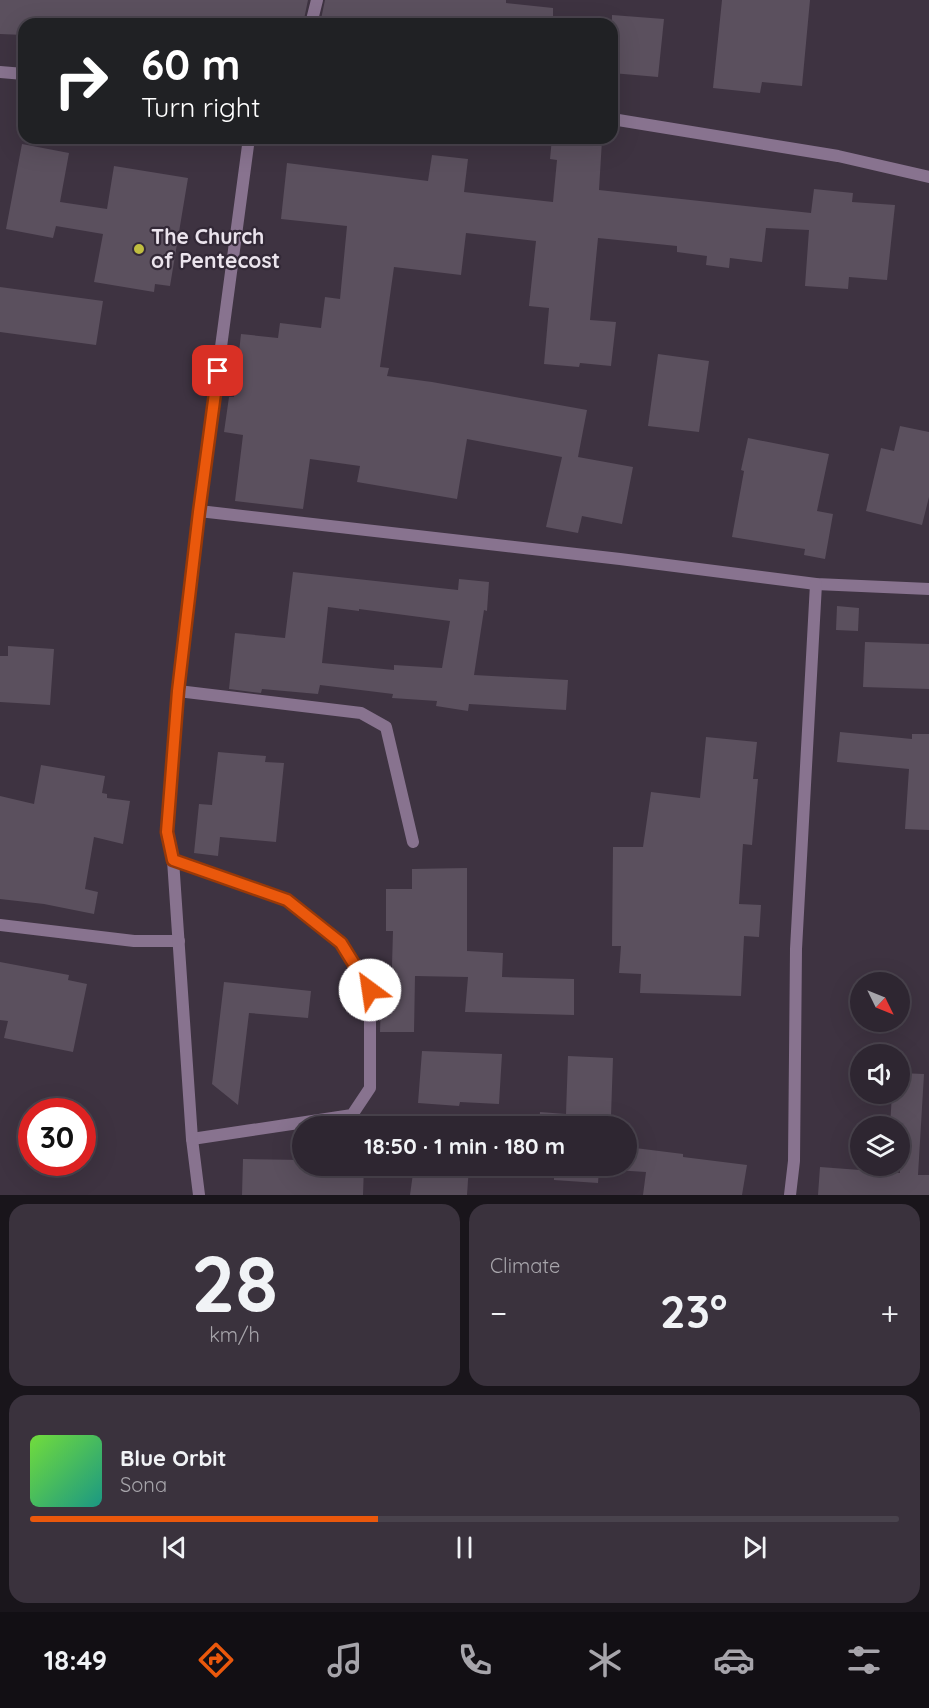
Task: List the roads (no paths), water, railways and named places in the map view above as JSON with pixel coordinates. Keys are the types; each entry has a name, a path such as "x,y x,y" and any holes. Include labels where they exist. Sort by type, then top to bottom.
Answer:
{"street":[{"path":"312,18 317,0"},
{"path":"0,72 18,74"},
{"path":"618,120 838,156 929,177"},
{"path":"199,1195 192,1139 173,860 167,832 178,691 199,512 248,144"},
{"path":"199,512 816,584 929,589"},
{"path":"790,1195 794,1161 796,949 816,584"},
{"path":"178,691 361,713 386,727 413,843"},
{"path":"173,860 287,900 341,943 370,990 370,1088 352,1115 192,1139"},
{"path":"0,925 134,941 179,941"}],"place":[{"name":"The Church of Pentecost","path":"139,249"}]}
